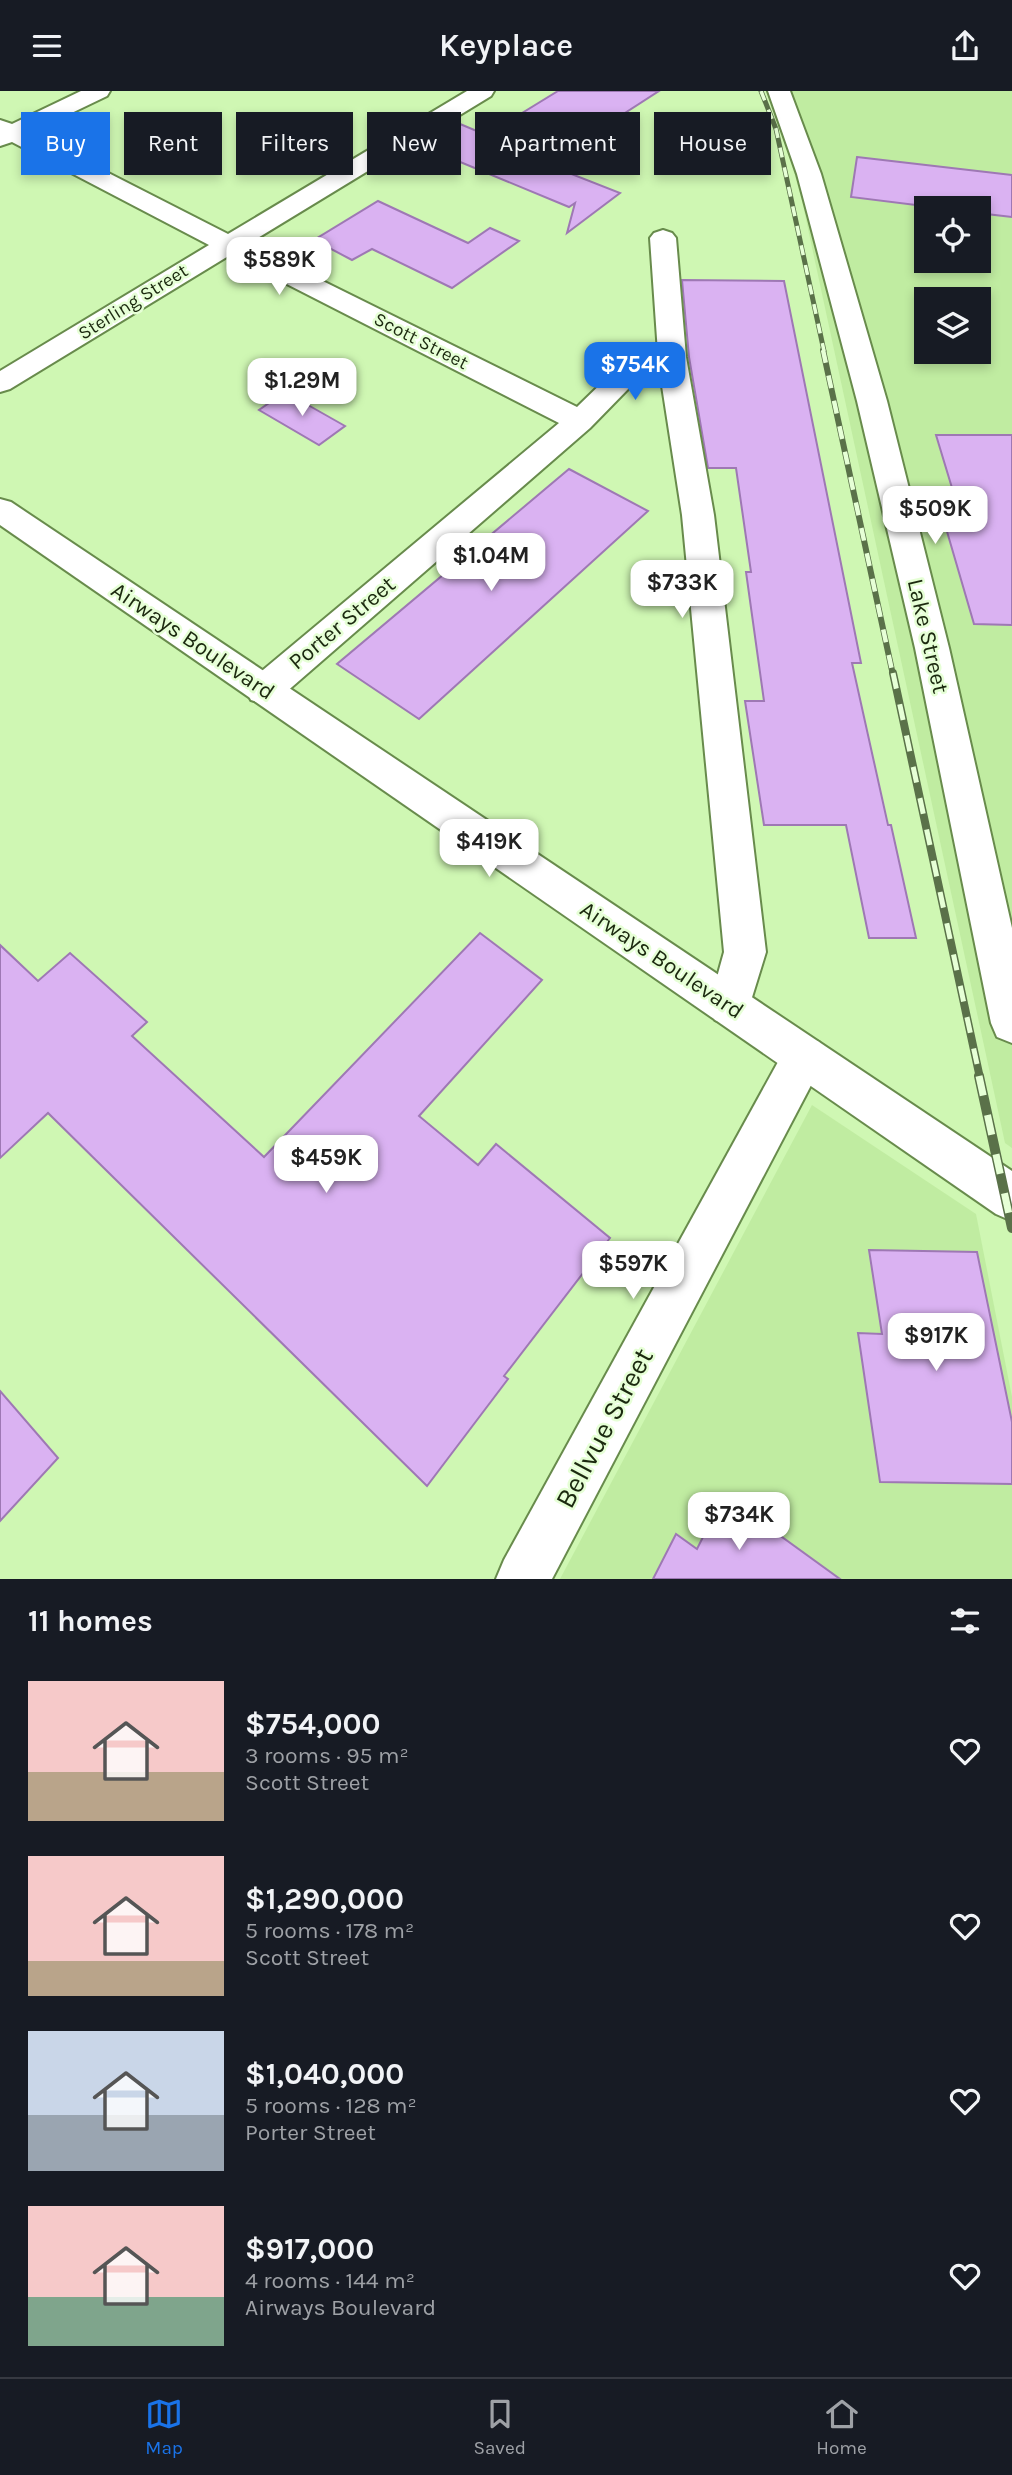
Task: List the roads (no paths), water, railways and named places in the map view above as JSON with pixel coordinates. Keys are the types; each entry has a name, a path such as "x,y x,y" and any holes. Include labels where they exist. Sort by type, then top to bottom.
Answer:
{"street":[{"path":"4,133 99,91"},
{"name":"Lake Street","path":"779,91 809,174 872,401 932,649 1012,1023"},
{"name":"Sterling Street","path":"0,383 476,92"},
{"name":"Scott Street","path":"4,133 580,421"},
{"path":"663,238 673,357 698,515 746,952 730,1006"},
{"name":"Porter Street","path":"264,690 580,421 621,380 673,357"},
{"name":"Airways Boulevard","path":"0,510 1012,1198"},
{"name":"Bellvue Street","path":"523,1579 804,1056"}],"railway":[{"path":"761,91 776,129 824,351"},
{"path":"823,350 893,675"},
{"path":"893,673 980,1078"},
{"path":"979,1076 1012,1228"}]}
